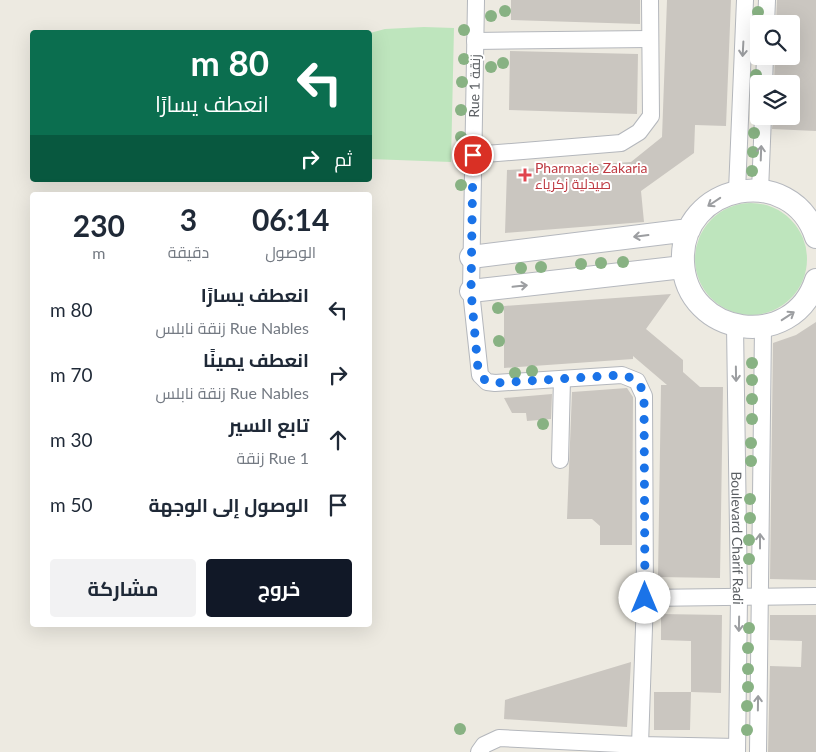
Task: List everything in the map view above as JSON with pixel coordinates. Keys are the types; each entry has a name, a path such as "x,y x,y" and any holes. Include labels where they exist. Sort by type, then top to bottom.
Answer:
{"main road":[{"path":"814,228 789,202 760,191 737,191 709,204 698,216 689,230 683,248 683,267 689,287 700,304 716,318 735,326 763,326 781,321 794,312 808,297 816,280"},
{"path":"472,257 689,230"},
{"path":"471,291 683,267"}],"street":[{"name":"Rue 1 زنقة","path":"476,0 471,291 478,369 487,382 562,379"},
{"path":"473,155 622,143 633,138 651,116 650,0"},
{"path":"737,191 745,0"},
{"path":"766,15 767,0"},
{"path":"475,41 650,38"},
{"path":"760,191 763,125"},
{"name":"Boulevard Charif Radi","path":"735,326 739,597 737,750"},
{"name":"Boulevard Charif Radi","path":"758,752 763,326"},
{"path":"560,460 562,379 622,375 637,381 642,387 644,396 645,598 640,745"},
{"path":"645,598 816,596"},
{"path":"479,752 484,744 499,738 737,750"}],"green space":[{"path":"454,28 451,162 372,159 372,32 385,29"},
{"path":"751,203 772,208 790,220 802,238 807,259 802,280 790,298 772,310 751,315 730,310 712,298 700,280 695,259 700,238 712,220 730,208"}],"building":[{"path":"511,0 640,0 640,24 511,20"},
{"path":"667,0 731,0 726,126 695,125 694,153 641,191 644,222 505,233 507,170 631,162 662,137"},
{"path":"777,0 816,0 816,131 772,129 772,125 800,125 800,75 774,75 775,65 800,65 800,15 776,15"},
{"path":"510,51 638,54 637,114 509,110"},
{"path":"671,294 646,329 683,360 683,372 700,387 723,387 720,578 658,577 661,385 667,385 633,356 633,359 504,368 504,306"},
{"path":"816,322 816,580 770,579 773,343 796,335"},
{"path":"627,388 633,397 632,545 600,545 600,526 592,519 567,519 572,392"},
{"path":"552,394 551,419 527,421 526,413 512,413 504,398"},
{"path":"661,614 722,615 721,693 691,692 691,641 661,640"},
{"path":"770,615 816,615 816,752 768,752 770,666 801,667 802,641 770,640"},
{"path":"631,662 627,727 504,719 505,700"},
{"path":"654,692 691,692 690,730 654,730"}],"place":[{"name":"Pharmacie Zakaria صيدلية زكرياء","path":"525,175"}],"route":[{"path":"473,155 471,291 480,375 487,382 495,383 622,375 637,381 642,387 644,396 645,598"}]}
